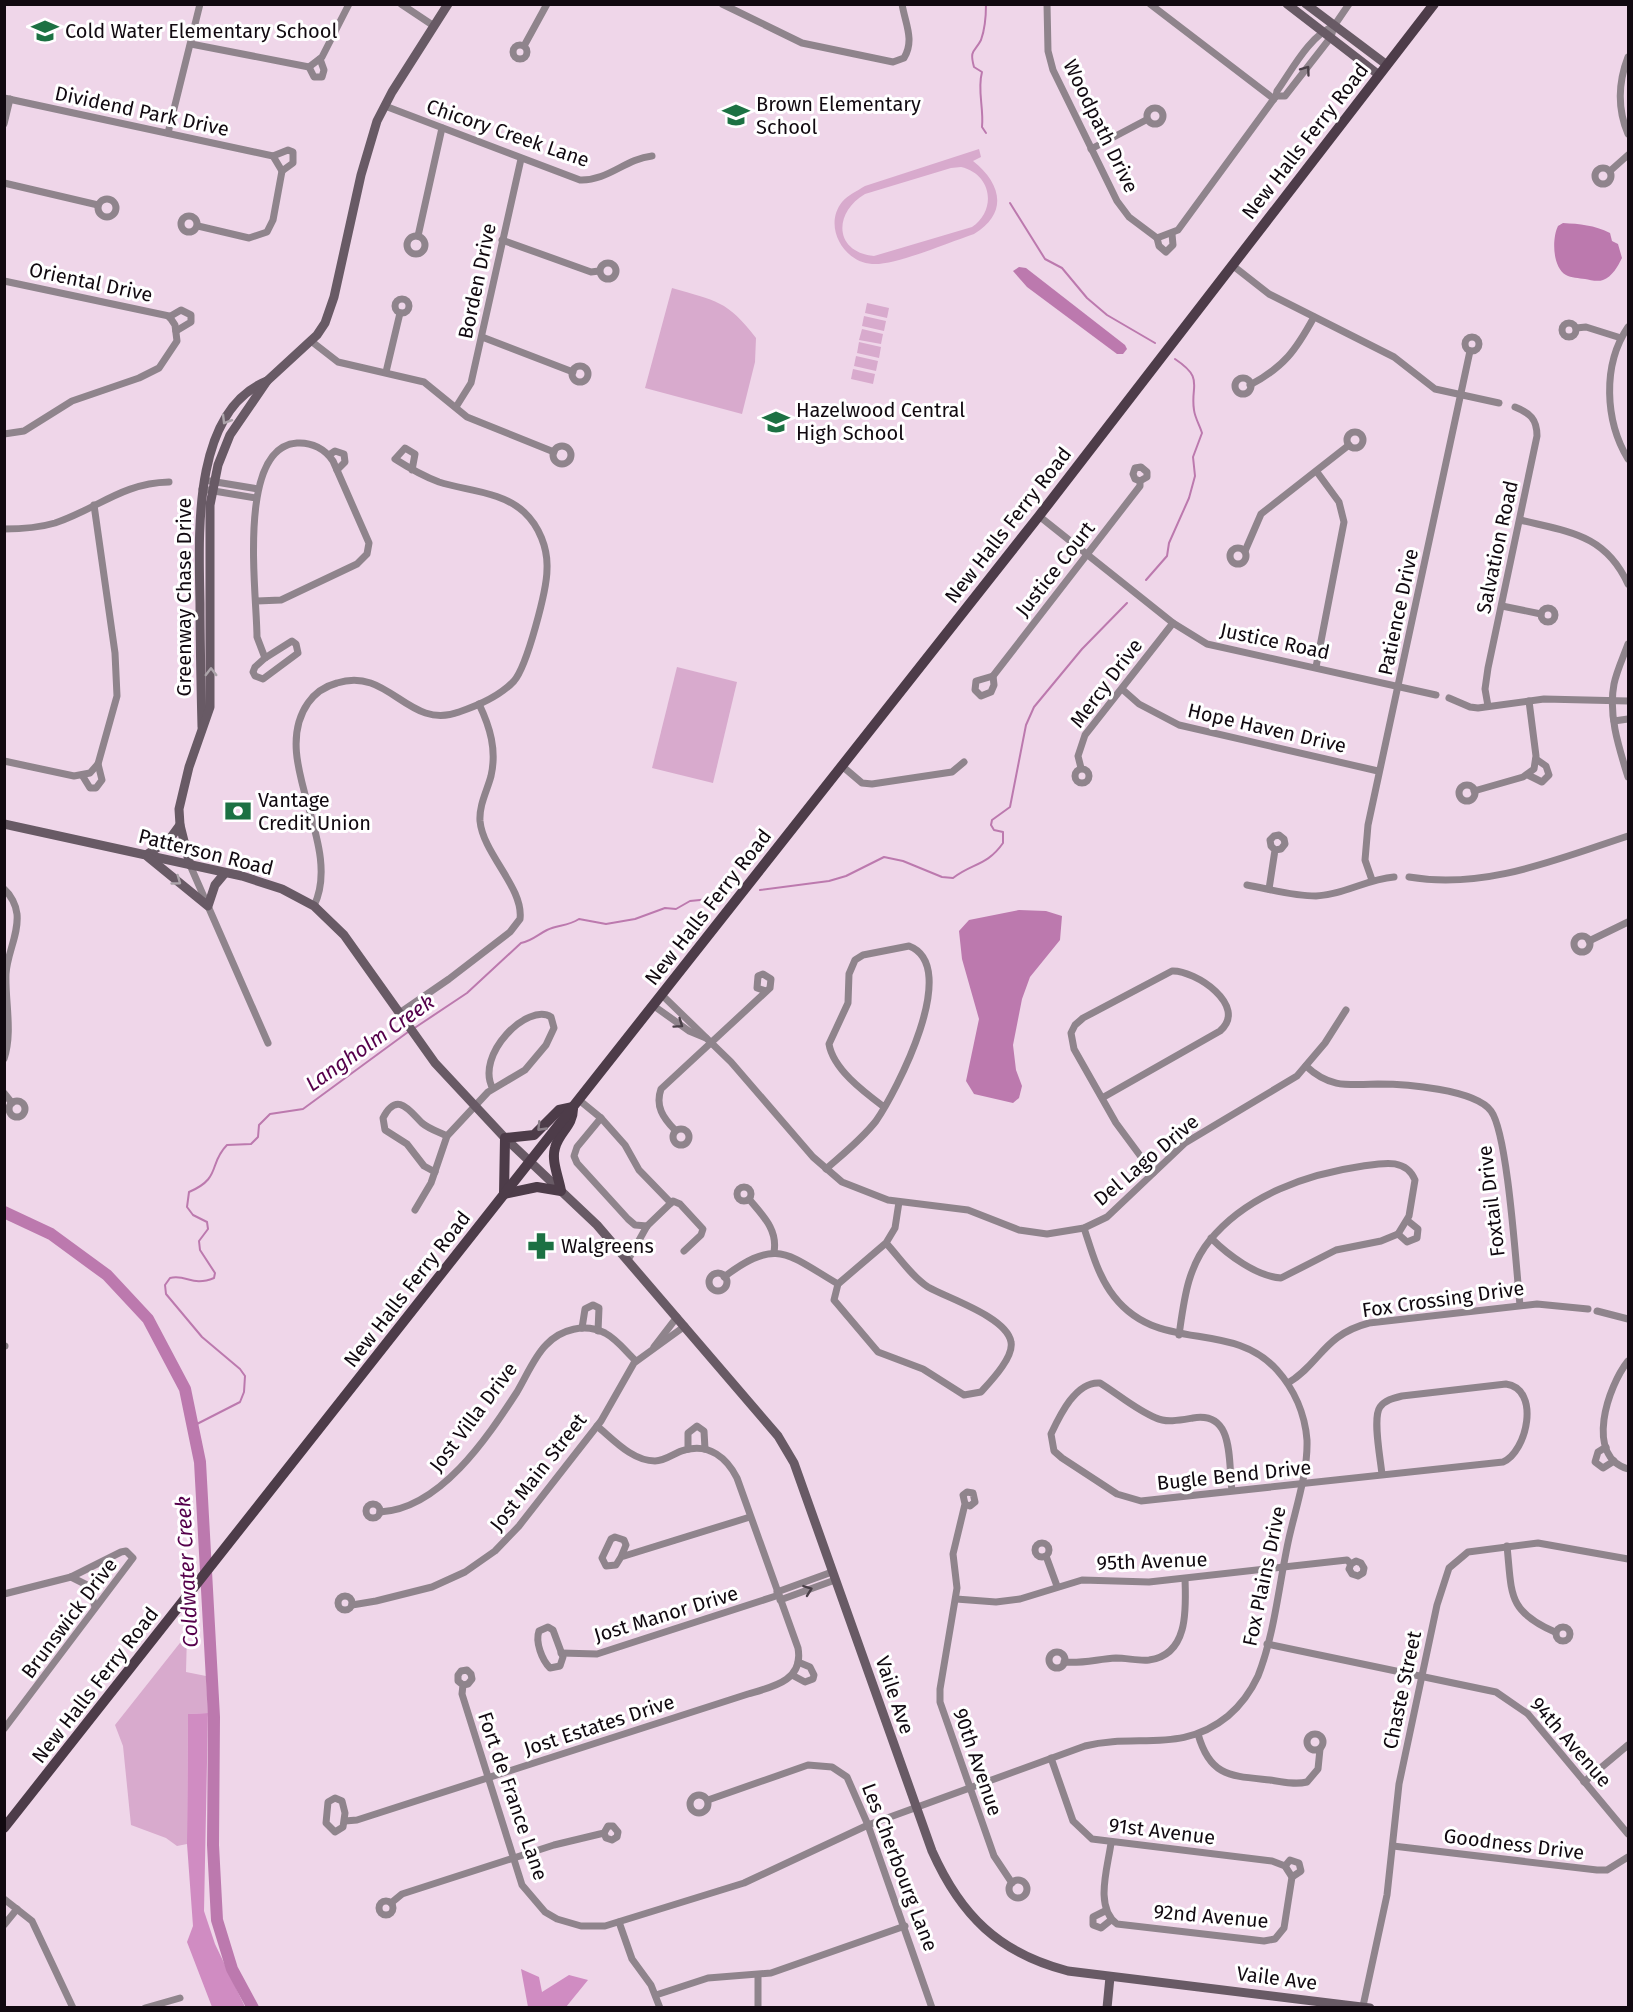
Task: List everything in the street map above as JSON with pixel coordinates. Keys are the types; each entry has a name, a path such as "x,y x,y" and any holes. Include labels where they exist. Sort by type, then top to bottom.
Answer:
{"main road":[{"name":"Greenway Chase Drive","path":"190,865 180,825 182,791 210,707 210,520 214,486 222,450 267,381 322,329 332,306 370,143 386,106 448,4"},
{"path":"1287,4 1379,75"},
{"path":"1306,4 1387,65"},
{"name":"New Halls Ferry Road","path":"4,1828 1039,516 1434,4"},
{"name":"Greenway Chase Drive","path":"202,729 199,544 203,484 214,445 228,418 252,387 267,381"},
{"name":"Patterson Road","path":"4,824 225,873 282,889 314,906 344,935 435,1063 530,1162"},
{"path":"180,825 169,840 147,855 208,906 215,885 225,873"},
{"path":"576,1104 570,1124 554,1151 561,1191 537,1187 504,1194 505,1138 534,1135 553,1114 576,1104"},
{"name":"Vaile Ave","path":"530,1162 628,1260 778,1436 794,1463 915,1808 944,1877 962,1906 983,1928 998,1941 1034,1961 1068,1971 1367,2007"},
{"path":"1107,2007 1110,1977"}],"street":[{"path":"168,133 200,4"},
{"path":"191,44 309,67 320,59 349,4"},
{"path":"401,4 434,26"},
{"path":"524,46 547,4"},
{"path":"722,4 802,43 887,62 904,58 909,44 909,27 902,4"},
{"name":"Woodpath Drive","path":"1047,4 1049,60 1118,201 1129,217 1157,238"},
{"path":"1149,4 1275,98 1285,96 1331,37 1334,26 1349,4"},
{"path":"1172,234 1173,245 1166,252 1159,246 1157,238 1172,234 1210,188 1322,31 1334,26"},
{"path":"1629,57 1621,80 1619,100 1629,134"},
{"path":"309,67 314,77 322,77 324,70 320,59"},
{"path":"4,124 7,99"},
{"name":"Dividend Park Drive","path":"7,99 273,156 288,150 293,152 293,163 282,171 273,220 261,235 249,238 198,226"},
{"name":"Chicory Creek Lane","path":"386,106 580,180 589,181 606,176 627,162 652,156"},
{"path":"1091,149 1146,120"},
{"path":"418,236 442,128"},
{"path":"1610,171 1629,155"},
{"path":"273,156 282,171"},
{"name":"Borden Drive","path":"456,407 471,383 521,159"},
{"path":"4,183 98,205"},
{"path":"502,240 591,272 599,271"},
{"path":"1232,265 1269,294 1394,357 1435,389 1499,403"},
{"name":"Oriental Drive","path":"4,281 169,317 181,310 191,315 191,322 176,328 169,317"},
{"path":"386,372 400,313"},
{"path":"1251,385 1289,358 1297,349 1314,317"},
{"path":"1629,327 1621,338 1612,374 1610,395 1616,435 1629,459"},
{"path":"4,445 5,434 24,431 72,401 139,378 159,368 177,341 176,328"},
{"path":"1576,328 1595,329 1621,338"},
{"path":"482,337 573,372"},
{"path":"311,341 338,362 424,382 476,422 554,452"},
{"name":"Patience Drive","path":"1372,880 1365,860 1365,848 1378,771 1399,686 1470,351"},
{"name":"Salvation Road","path":"1488,706 1486,678 1520,520 1537,425 1527,411 1515,407"},
{"path":"257,601 281,600 357,564 367,554 369,543 337,470 329,455 310,444 301,442 284,446 272,455 256,498 257,637 265,658"},
{"path":"1245,551 1261,514 1349,445"},
{"path":"314,906 321,890 322,862 300,770 297,745 299,724 308,703 333,684 362,679 380,685 417,712 457,713 479,704 512,683 524,667 547,571 543,544 531,520 506,499 440,482 412,470 395,459 401,451 408,448 413,451 416,459 412,470"},
{"path":"329,455 335,451 344,454 345,462 337,470"},
{"path":"1316,667 1344,522 1339,502 1317,471"},
{"name":"Justice Court","path":"993,676 1140,486 1140,481"},
{"path":"4,529 28,529 57,522 142,483 169,482"},
{"path":"203,484 256,498"},
{"path":"214,486 258,489"},
{"path":"4,761 74,776 90,773 98,764 117,696 116,653 94,505"},
{"name":"Justice Road","path":"1039,516 1173,623 1219,648 1316,667 1436,695"},
{"path":"1520,520 1583,536 1594,542 1614,560 1629,584"},
{"path":"1502,606 1541,614"},
{"name":"Mercy Drive","path":"1081,768 1078,756 1084,735 1173,623"},
{"path":"292,641 298,648 298,653 292,659 269,676 259,679 254,672 255,667 265,658 286,642 292,641"},
{"path":"1629,644 1616,675 1613,701 1614,721 1629,777"},
{"name":"Hope Haven Drive","path":"1122,689 1139,704 1179,726 1378,771"},
{"path":"1449,698 1470,707 1557,699 1629,701"},
{"path":"1474,791 1528,775 1534,769 1536,759 1529,701"},
{"path":"402,1014 510,932 520,919 519,904 486,840 480,821 494,755 489,726 479,704"},
{"path":"1614,721 1629,719"},
{"path":"1528,775 1542,782 1549,775 1546,766 1536,759"},
{"path":"842,766 862,783 872,784 952,772 963,762"},
{"path":"82,775 90,788 96,788 102,780 98,764"},
{"path":"1409,877 1441,880 1490,877 1629,836"},
{"path":"1269,889 1275,850"},
{"name":"Greenway Chase Drive","path":"190,865 268,1044"},
{"path":"1247,885 1317,896 1341,891 1372,880 1394,877"},
{"path":"4,889 10,895 17,913 16,929 6,973 8,1028 4,1059"},
{"path":"1589,940 1629,922"},
{"path":"826,1169 865,1133 884,1107 900,1081 921,1033 928,971 921,954 909,946 863,955 851,966 848,1003 829,1044 835,1059 861,1089 884,1107"},
{"path":"1102,1098 1227,1026 1230,1007 1223,998 1198,980 1178,971 1165,973 1075,1025 1071,1042 1102,1098 1124,1135 1153,1173"},
{"path":"675,1131 660,1112 658,1096 661,1089 708,1040 766,991"},
{"name":"Del Lago Drive","path":"662,995 701,1031 826,1169 856,1188 900,1202 968,1210 1032,1233 1047,1234 1084,1228 1107,1217 1203,1130 1275,1091 1306,1066 1333,1032 1346,1010"},
{"name":"Del Lago Drive","path":"654,1006 689,1031 708,1040"},
{"path":"415,1210 431,1183 447,1136 493,1089 525,1070 537,1058 554,1028 550,1017 540,1014 527,1018 501,1041 489,1065 487,1075 493,1089"},
{"name":"Foxtail Drive","path":"1306,1066 1323,1080 1335,1085 1399,1085 1467,1096 1492,1112 1503,1144 1520,1305"},
{"path":"4,1094 12,1103"},
{"path":"576,1104 601,1118 625,1145 639,1170 670,1203"},
{"path":"435,1172 424,1166 407,1144 385,1130 383,1118 393,1106 406,1106 422,1123 447,1136"},
{"path":"601,1118 577,1148 574,1156 628,1219 635,1225 647,1226"},
{"path":"1179,1335 1190,1276 1202,1251 1211,1239 1253,1204 1306,1178 1343,1169 1394,1163 1413,1174 1416,1186 1408,1221 1398,1234 1381,1241 1336,1250 1281,1278 1259,1271 1229,1255 1211,1239"},
{"path":"748,1199 769,1225 776,1244 774,1252"},
{"path":"628,1260 647,1226 673,1201 680,1204 703,1229 701,1235 684,1251"},
{"path":"886,1243 923,1283 957,1299 999,1326 1009,1336 1012,1343 1007,1356 981,1392 964,1395 923,1370 878,1352 834,1300 838,1284 886,1243 895,1228 900,1202"},
{"path":"1398,1234 1407,1242 1417,1238 1418,1229 1408,1221"},
{"name":"Fox Plains Drive","path":"915,1808 1096,1743 1173,1741 1198,1734 1229,1715 1249,1693 1262,1663 1306,1455 1302,1414 1288,1383 1261,1356 1243,1346 1219,1339 1179,1335 1139,1319 1119,1301 1097,1266 1084,1228"},
{"path":"724,1277 751,1258 774,1252 791,1257 838,1284"},
{"name":"Fox Crossing Drive","path":"1288,1383 1303,1372 1327,1344 1361,1325 1520,1305 1554,1304 1588,1309"},
{"path":"598,1331 599,1308 592,1305 585,1309 582,1328 598,1331 612,1338 636,1361"},
{"path":"1597,1311 1629,1319"},
{"name":"Jost Main Street","path":"654,1347 677,1317"},
{"name":"Jost Main Street","path":"352,1605 432,1587 465,1572 486,1559 519,1526 597,1426 619,1385 636,1361 685,1326"},
{"name":"Jost Villa Drive","path":"380,1512 396,1511 418,1502 447,1482 504,1410 544,1346 561,1333 582,1328"},
{"path":"1629,1361 1615,1381 1603,1433 1606,1447 1614,1461 1629,1469"},
{"name":"Bugle Bend Drive","path":"1232,1491 1225,1436 1217,1420 1209,1417 1184,1420 1156,1418 1100,1383 1087,1384 1076,1395 1051,1434 1051,1445 1062,1458 1118,1494 1133,1500 1232,1491 1301,1484 1382,1475 1510,1459 1520,1444 1527,1407 1524,1394 1518,1388 1506,1384 1393,1398 1378,1409 1382,1475"},
{"path":"597,1426 634,1456 656,1461 688,1449 705,1449 704,1431 697,1426 688,1433 688,1449"},
{"path":"1606,1447 1598,1452 1595,1462 1603,1468 1614,1461"},
{"name":"Jost Estates Drive","path":"345,1821 357,1820 770,1687 792,1676 805,1682 813,1679 814,1675 810,1667 798,1662 798,1648 733,1469 726,1460 705,1449"},
{"name":"90th Avenue","path":"965,1504 953,1554 956,1599 940,1689 940,1702 998,1864 1012,1883"},
{"path":"621,1557 750,1517"},
{"name":"Chaste Street","path":"1367,2007 1387,1895 1399,1784 1437,1605 1449,1568 1468,1552 1507,1546 1553,1544 1629,1559"},
{"path":"1507,1546 1514,1600 1518,1608 1532,1620 1555,1632"},
{"name":"Brunswick Drive","path":"4,1729 133,1558 131,1553 121,1552 71,1577"},
{"path":"1046,1556 1057,1586"},
{"name":"95th Avenue","path":"956,1599 1008,1601 1057,1586 1100,1579 1149,1582 1347,1560 1351,1564"},
{"name":"Jost Manor Drive","path":"561,1653 597,1654 779,1596 834,1576"},
{"path":"4,1594 71,1577 89,1586 95,1607"},
{"path":"1064,1662 1103,1659 1148,1660 1166,1653 1179,1639 1183,1628 1186,1608 1185,1579"},
{"path":"543,1628 553,1630 561,1653 560,1666 550,1668 537,1640 539,1631 543,1628"},
{"name":"94th Avenue","path":"1267,1644 1496,1692 1528,1714 1629,1834"},
{"path":"792,1676 798,1662"},
{"name":"Fort de France Lane","path":"463,1684 462,1694 522,1885 545,1912 557,1919 581,1926 605,1926 753,1879 868,1825 915,1808"},
{"path":"1198,1734 1206,1755 1220,1771 1230,1776 1287,1783 1307,1782 1317,1773 1320,1749"},
{"path":"1584,1782 1629,1745"},
{"name":"91st Avenue","path":"1051,1758 1073,1821 1092,1839 1272,1861 1289,1872"},
{"name":"Les Cherbourg Lane","path":"708,1800 794,1769 821,1764 831,1767 847,1778 868,1825 932,2007"},
{"name":"Jost Estates Drive","path":"332,1799 342,1801 345,1821 341,1830 335,1832 328,1827 327,1806 332,1799"},
{"path":"391,1903 402,1894 513,1858 604,1833"},
{"name":"92nd Avenue","path":"1111,1843 1103,1904 1105,1911 1093,1917 1093,1925 1101,1928 1111,1920 1117,1924 1270,1941 1280,1935 1284,1928 1289,1872"},
{"name":"Goodness Drive","path":"1392,1846 1597,1870 1608,1870 1629,1857"},
{"path":"4,1899 32,1921 73,2007"},
{"path":"4,1924 17,1909"},
{"path":"1105,1911 1111,1920"},
{"path":"619,1922 632,1959 656,1995 660,2007"},
{"path":"656,1995 708,1978 771,1973 905,1926"},
{"path":"758,1975 758,2007"},
{"path":"145,2007 180,1998"}],"shaded area":[{"path":"979,149 981,157 973,161 983,170 995,188 996,207 993,217 974,234 908,257 882,264 872,264 852,257 845,250 835,232 837,211 842,202 865,186","holes":["961,167 971,171 985,185 988,202 980,220 972,227 874,256 861,253 845,240 842,231 847,211 865,194 951,168"]},
{"path":"1563,223 1581,224 1610,233 1612,241 1618,244 1622,258 1617,268 1606,279 1594,281 1570,277 1561,271 1554,252 1554,245 1558,226"},
{"path":"1019,267 1026,268 1125,345 1127,349 1123,354 1117,354 1027,287 1013,271"},
{"path":"672,288 720,304 737,316 756,338 755,362 742,414 645,388"},
{"path":"867,303 889,308 887,318 865,313"},
{"path":"864,316 886,321 884,331 862,326"},
{"path":"862,329 883,334 881,344 859,340"},
{"path":"859,342 881,347 879,358 857,353"},
{"path":"856,356 878,361 876,371 854,366"},
{"path":"853,369 875,374 873,384 851,379"},
{"path":"677,667 737,682 713,783 652,768"},
{"path":"1019,910 1046,911 1062,916 1060,940 1030,977 1022,999 1013,1045 1016,1070 1022,1086 1019,1098 1013,1103 974,1094 966,1081 979,1019 962,959 959,931 969,920"},
{"path":"187,1634 186,1672 206,1676 208,1713 188,1714 187,1844 177,1846 166,1838 131,1825 123,1746 115,1725"},
{"path":"208,1713 204,1911 215,1944 245,2007 212,2007 187,1942 193,1926 187,1844 188,1714"},
{"path":"521,1969 539,1977 542,1992 569,1975 588,1980 566,2007 528,2007"}],"waterway":[{"name":"Langholm Creek","path":"986,4 981,40 973,51 972,57 974,67 982,72 980,86 982,127 986,133"},
{"name":"Langholm Creek","path":"1010,203 1045,259 1062,268 1087,298 1107,315 1155,343"},
{"name":"Langholm Creek","path":"1146,580 1167,556 1169,543 1189,498 1195,476 1193,457 1202,433 1194,410 1193,377 1175,359"},
{"name":"Langholm Creek","path":"760,890 829,881 846,876 884,857 903,861 942,877 953,878 991,856 1003,843 1003,832 994,830 991,825 992,820 1010,807 1026,725 1034,707 1082,649 1127,603"},
{"name":"Langholm Creek","path":"413,1029 467,993 521,943 547,930 579,919 606,924 635,919 665,908 676,909 690,901 720,898"},
{"name":"Langholm Creek","path":"193,1426 240,1402 244,1392 245,1376 240,1369 202,1337 166,1294 165,1285 170,1278 195,1281 214,1278 215,1273 200,1250 199,1241 208,1229 207,1222 193,1215 187,1207 189,1192 199,1187 211,1176 221,1152 227,1145 251,1144 258,1137 259,1125 270,1114 303,1109 408,1032"},
{"name":"Coldwater Creek","path":"4,1212 51,1234 107,1275 148,1319 185,1389 200,1462 214,1717 213,1845 217,1920 232,1969 253,2008"}],"place":[{"name":"Cold Water Elementary School","path":"45,31"},
{"name":"Brown Elementary School","path":"736,115"},
{"name":"Hazelwood Central High School","path":"776,422"},
{"name":"Vantage Credit Union","path":"238,811"},
{"name":"Walgreens","path":"541,1246"}]}
